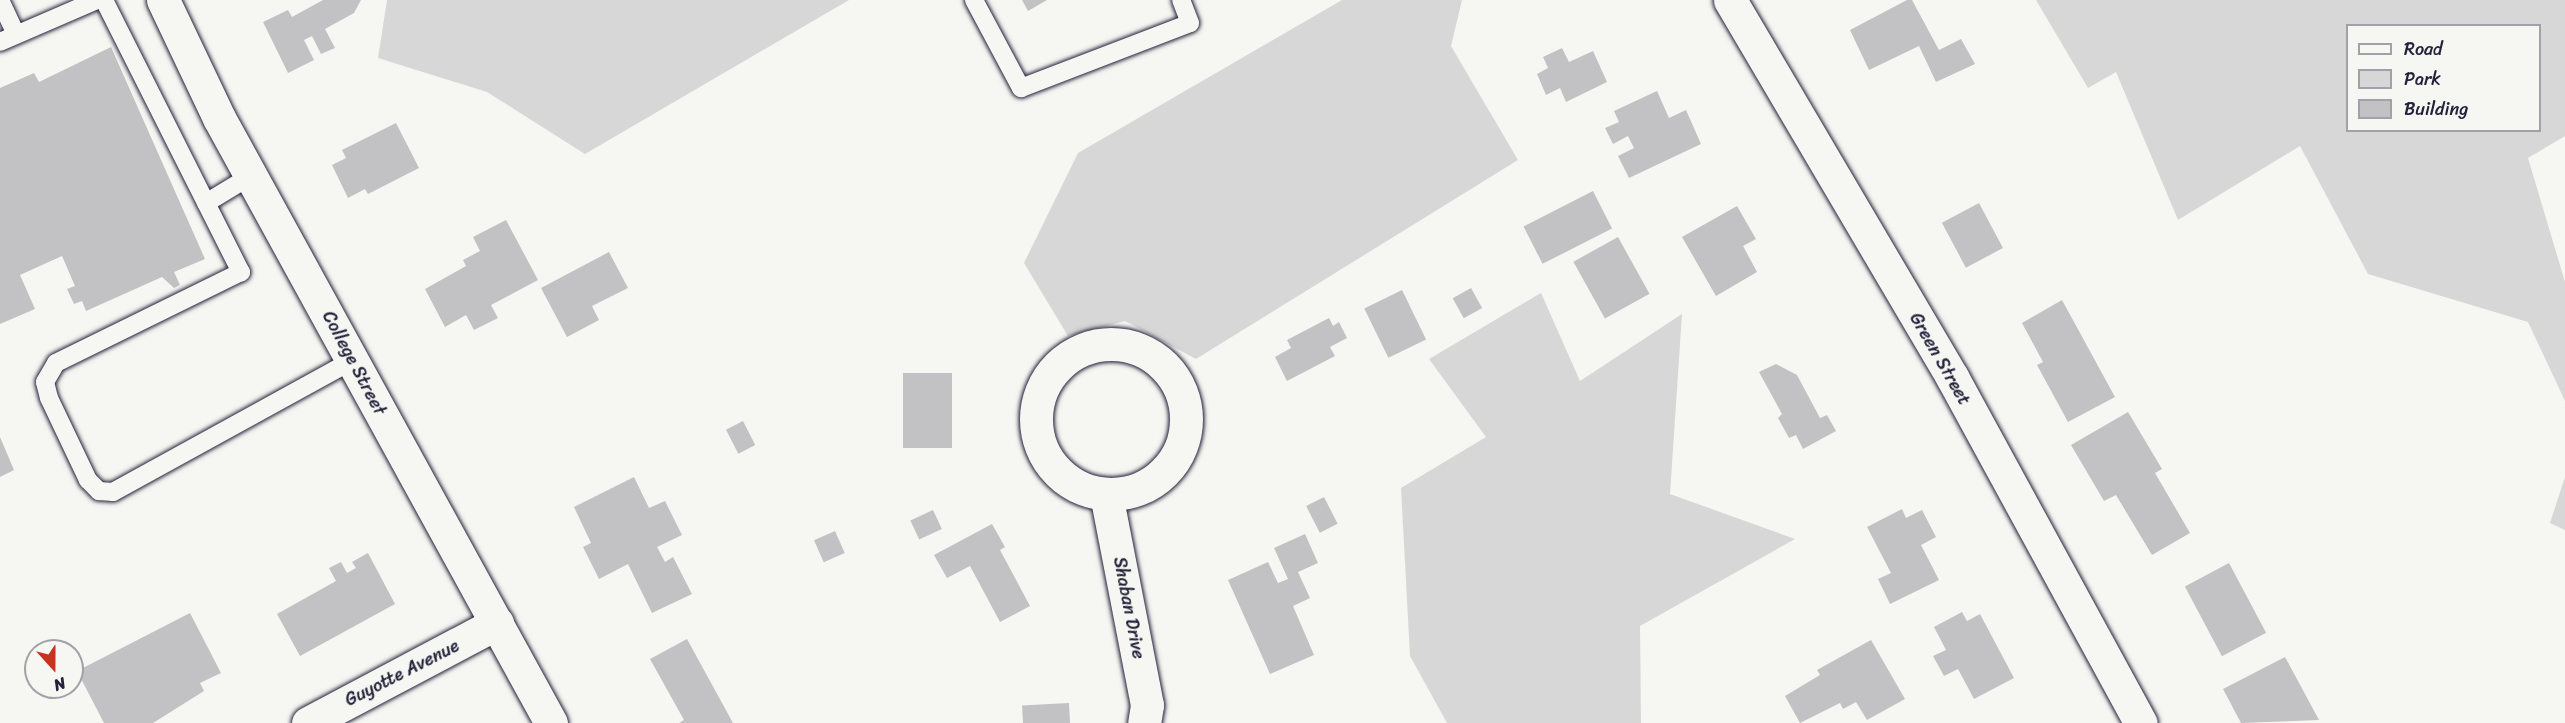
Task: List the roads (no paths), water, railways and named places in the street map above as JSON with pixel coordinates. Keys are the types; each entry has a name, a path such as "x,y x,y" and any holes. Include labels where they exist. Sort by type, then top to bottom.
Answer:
{"street":[{"name":"College Street","path":"163,0 219,118 551,723"},
{"name":"Green Street","path":"1739,3 1952,377 2141,723"},
{"path":"1112,344 1157,359 1178,387 1186,422 1182,445 1170,466 1152,482 1130,491 1106,494 1081,488 1059,473 1044,453 1036,428 1038,402 1054,371 1065,359 1089,347 1112,344"},
{"name":"Shaban Drive","path":"1106,494 1147,705 1144,723"},
{"name":"Guyotte Avenue","path":"308,723 497,624"}],"lane":[{"path":"0,0 8,38 97,0"},
{"path":"104,0 241,272 56,363 45,382 88,480 99,491 114,492 353,360"},
{"path":"974,0 1021,88 1190,23 1181,0"},
{"path":"206,203 252,176"}]}
